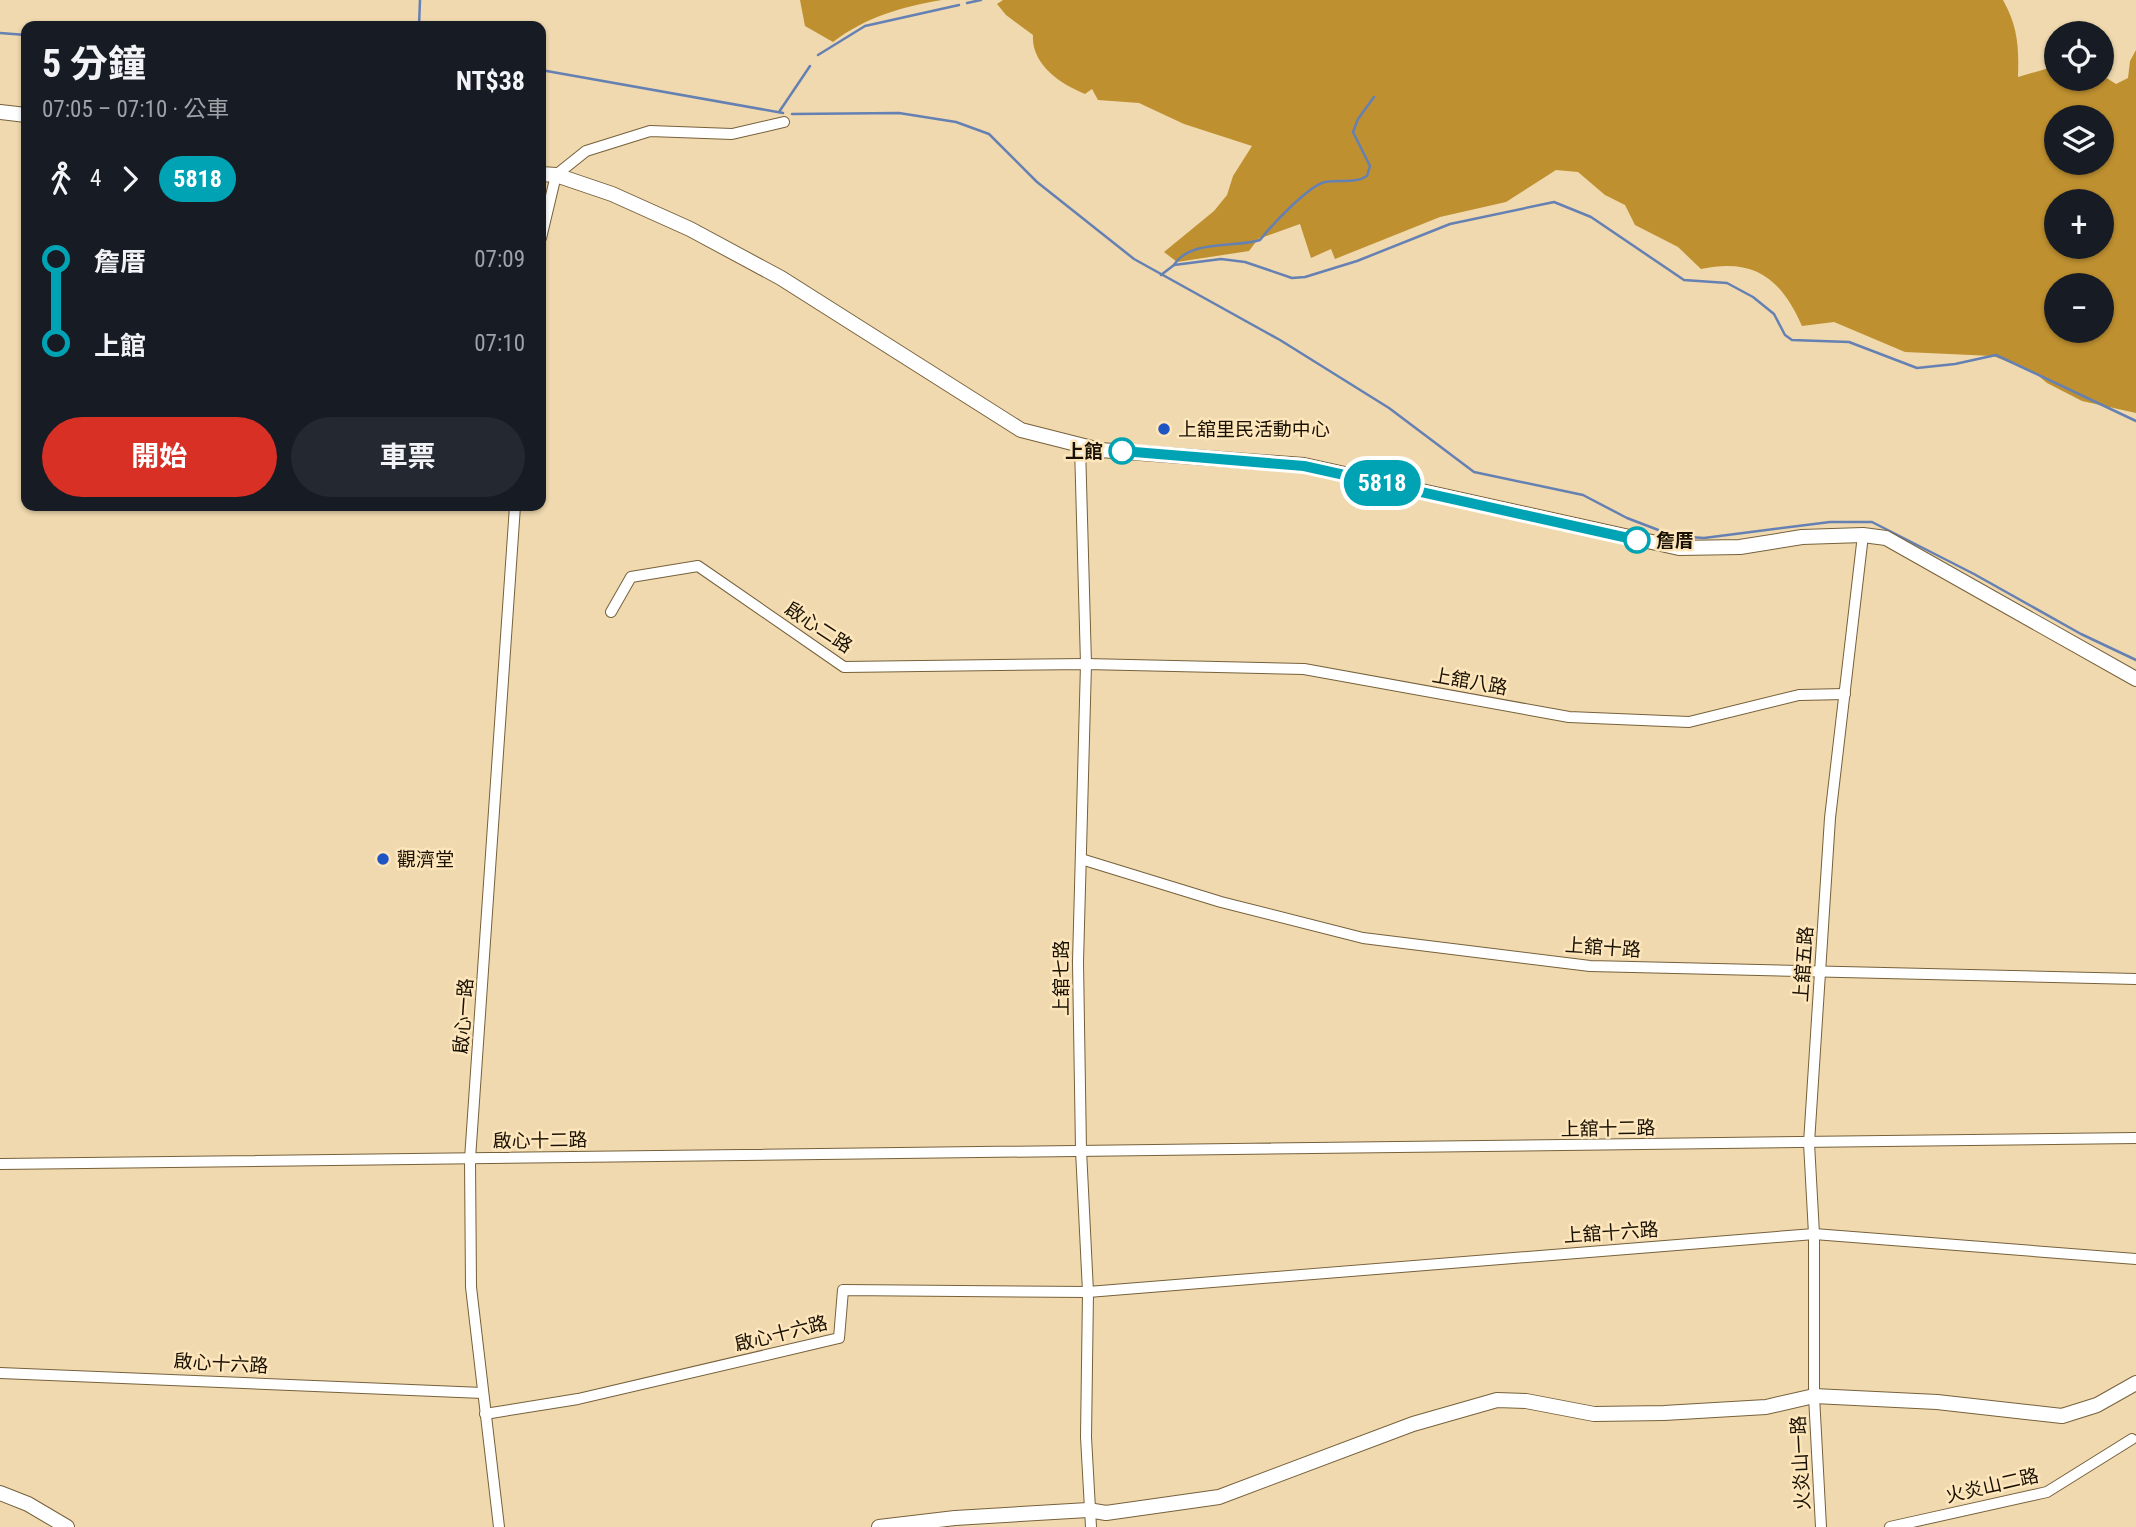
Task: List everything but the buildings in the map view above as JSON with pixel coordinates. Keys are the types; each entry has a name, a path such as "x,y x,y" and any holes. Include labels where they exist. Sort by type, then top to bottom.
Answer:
{"street":[{"path":"0,112 21,114"},
{"path":"548,174 586,151 650,131 732,134 784,122"},
{"path":"546,192 548,174"},
{"path":"548,174 612,194 690,229 781,278 1021,430 1080,446 1304,466 1679,548 1740,547 1802,537 1864,535 1886,538 2136,679"},
{"name":"上舘七路","path":"1080,446 1086,664 1081,859 1081,1150 1088,1292 1088,1510 1091,1527"},
{"name":"啟心一路","path":"499,1527 482,1393 480,1345 471,1287 470,1159 515,511"},
{"name":"上舘五路","path":"1814,1396 1814,1234 1809,1143 1830,818 1864,535"},
{"name":"啟心二路","path":"611,612 631,577 698,566 844,667 1086,664"},
{"name":"上舘八路","path":"1086,664 1304,669 1569,718 1689,722 1799,695 1845,694"},
{"name":"上舘十路","path":"1081,859 1221,902 1363,938 1590,966 2136,979"},
{"name":"上舘十二路","path":"1081,1150 2136,1138"},
{"name":"啟心十二路","path":"0,1164 1081,1150"},
{"name":"上舘十六路","path":"1088,1292 1814,1234 2136,1259"},
{"name":"啟心十六路","path":"485,1413 578,1399 839,1338 843,1290 1088,1292"},
{"name":"啟心十六路","path":"0,1373 482,1393"},
{"path":"878,1527 955,1518 1088,1510 1106,1513 1219,1497 1413,1424 1497,1400 1526,1401 1594,1414 1766,1407 1814,1396 1937,1402 2062,1416 2097,1405 2136,1383"},
{"name":"火炎山一路","path":"1814,1396 1821,1527"},
{"name":"火炎山二路","path":"1890,1527 2047,1492 2132,1439"},
{"path":"0,1493 28,1504 67,1527"}],"shaded area":[{"path":"800,0 942,0 884,14 845,33 833,42 805,26"},
{"path":"1003,0 2003,0 2012,19 2016,37 2018,77 2044,69 2044,91 2114,91 2114,83 2128,78 2130,61 2136,50 2136,413 2082,401 2047,383 2034,372 1993,356 1905,352 1834,322 1802,326 1785,295 1764,275 1736,267 1701,269 1678,247 1635,225 1625,205 1605,195 1578,172 1556,170 1506,202 1440,217 1335,259 1331,249 1311,258 1300,224 1258,239 1249,251 1177,262 1164,252 1214,211 1227,195 1233,176 1252,146 1184,124 1139,103 1098,100 1092,89 1085,94 1066,85 1042,64 1037,55 1033,35 1006,15 997,4"}],"waterway":[{"path":"419,21 420,0"},
{"path":"967,3 981,0"},
{"path":"818,55 865,26 959,5"},
{"path":"0,33 21,35"},
{"path":"779,112 810,66"},
{"path":"546,71 783,113"},
{"path":"1174,265 1191,251 1260,240 1290,207 1318,185 1330,181 1357,180 1367,176 1370,166 1353,132 1358,119 1374,97"},
{"path":"792,114 899,113 956,122 989,134 1037,182 1134,259 1280,340 1389,408 1474,472 1583,495 1627,518 1674,536 1704,538 1830,522 1872,522 1974,574 2081,634 2136,660"},
{"path":"1161,275 1174,265 1221,259 1245,262 1292,278 1305,277 1357,261 1450,224 1554,202 1591,217 1684,280 1727,283 1753,297 1774,314 1785,335 1792,340 1849,342 1917,368 1955,364 1996,355 2136,421"}],"bus line":[{"name":"5818","path":"1122,451 1304,466 1637,540"}],"place":[{"name":"上舘里民活動中心","path":"1164,429"},
{"name":"上館","path":"1122,451"},
{"name":"詹厝","path":"1637,540"},
{"name":"觀濟堂","path":"383,859"}]}
